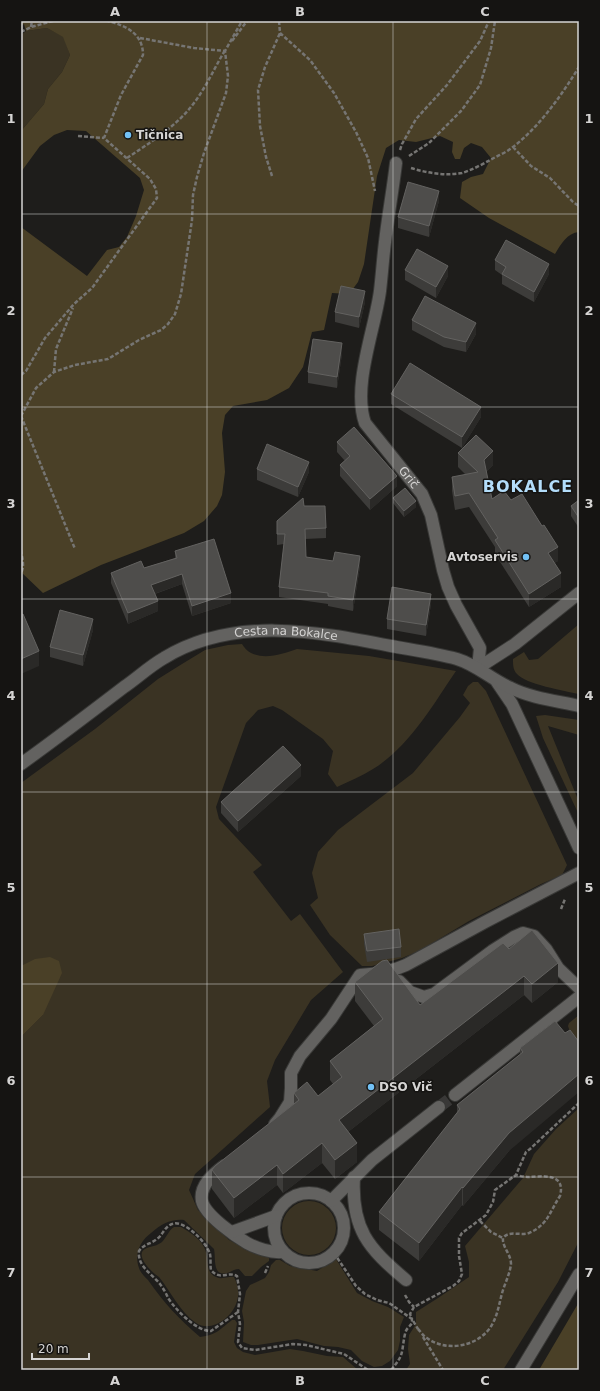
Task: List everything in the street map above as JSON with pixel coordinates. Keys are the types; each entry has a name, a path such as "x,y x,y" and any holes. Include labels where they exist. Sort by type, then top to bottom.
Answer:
{"street":[{"name":"Grič","path":"396,163 380,292 365,364 361,394 362,413 365,423 422,494 431,515 448,587 456,605 480,648 478,668"},
{"path":"478,668 516,644 579,594"},
{"name":"Cesta na Bokalce","path":"21,764 163,658 184,648 222,634 248,631 281,630 347,637 458,660 478,668 511,689 579,706"},
{"path":"496,679 512,704 579,848"},
{"path":"265,1135 280,1118 290,1102 291,1073 300,1056 331,1019 360,976 394,971 579,873"},
{"path":"394,971 400,981 410,992 424,997 434,994 492,951 523,933 534,936 546,949 558,968 579,988"},
{"path":"455,1095 579,996"},
{"path":"331,1201 372,1160 439,1107"},
{"path":"234,1158 212,1176 206,1184 202,1194 202,1202 207,1211 218,1222 248,1244 274,1253 282,1252"},
{"path":"354,1177 353,1196 355,1212 363,1235 374,1252 406,1280"},
{"path":"306,1192 318,1193 331,1201 337,1206 343,1217 345,1229 342,1241 334,1252 327,1259 315,1263 303,1263 292,1259 282,1252 276,1242 273,1231 274,1220 278,1209 295,1195 306,1192"},
{"path":"232,1232 276,1216"},
{"path":"521,1370 579,1274"}],"path":[{"path":"31,27 32,21"},
{"path":"21,32 31,27 53,21"},
{"path":"108,21 122,25 140,38 194,48 225,51"},
{"path":"127,158 161,136 194,103 242,21"},
{"path":"75,548 21,416 36,388 54,372 108,359 139,340 161,330 168,324 175,314 181,294 192,220 193,195 197,177 204,153 226,93 228,76 225,51 247,21"},
{"path":"272,176 266,158 260,126 258,90 265,66 280,33 279,21"},
{"path":"396,163 402,144 416,119 447,85 480,41 489,21"},
{"path":"396,163 429,143 461,111 480,85 491,48 495,21"},
{"path":"280,33 310,60 334,93 356,132 368,158 376,196"},
{"path":"104,138 121,95 143,55 143,48 140,38"},
{"path":"396,163 421,171 442,174 462,172 484,163 512,147 536,126 565,90 579,67"},
{"path":"21,375 26,371 45,338 74,304 92,288 157,198 156,189 150,179 104,138 78,136"},
{"path":"512,147 531,166 550,178 579,206"},
{"path":"54,372 56,349 74,304"},
{"path":"21,550 23,570 21,573"},
{"path":"443,1370 410,1314 414,1307 453,1286 459,1280 462,1274 459,1256 459,1238 462,1232 480,1220 491,1208 495,1190 516,1175 526,1152 579,1103"},
{"path":"503,1238 506,1235 528,1233 544,1223 562,1191 559,1183 553,1177 543,1175 528,1177 516,1175"},
{"path":"480,1220 491,1232 503,1238"},
{"path":"238,1312 211,1331 207,1331 197,1326 179,1310 160,1284 145,1268 140,1258 140,1251 147,1244 154,1242 159,1238 164,1230 172,1224 181,1223 206,1246 211,1256 211,1270 214,1273 220,1276 233,1274 238,1276 240,1294 238,1312 240,1324 238,1342 242,1348 255,1350 293,1344 306,1345 344,1354 368,1370"},
{"path":"418,1329 426,1338 446,1346 467,1344 483,1336 496,1317 509,1275 510,1258 503,1243 503,1238"},
{"path":"334,1252 356,1286 365,1294 377,1300 389,1303 412,1319"},
{"path":"391,1370 400,1358 406,1331 411,1326 412,1319"}],"shaded area":[{"path":"21,21 579,21 579,232 571,234 562,243 555,254 489,218 460,198 462,182 471,177 483,174 491,158 482,147 471,143 464,148 460,159 455,159 452,152 453,142 440,136 416,142 399,140 386,148 377,176 364,264 358,282 349,294 332,293 324,330 312,332 303,367 289,388 267,400 233,406 225,415 222,433 225,472 222,495 217,506 204,521 184,533 101,565 43,593 21,572 21,227 87,276 107,250 119,247 127,237 136,216 144,190 140,178 86,131 67,130 54,135 40,146 21,172 21,131 44,104 48,89 62,72 70,55 63,37 47,28 26,31 24,24 21,26"},
{"path":"47,28 64,37 70,55 62,72 48,89 44,104 21,131 21,35 26,31"},
{"path":"579,624 579,694 536,684 521,678 516,672 513,659 524,652 529,660 538,659"},
{"path":"242,644 250,652 262,656 280,654 297,649 369,656 456,671 429,711 398,749 373,769 337,787 328,774 333,751 323,739 282,710 273,706 258,710 246,723 216,807 219,819 262,865 253,872 291,921 300,914 343,972 311,1000 275,1060 267,1081 270,1107 195,1174 189,1190 198,1210 229,1240 245,1248 269,1256 269,1261 252,1276 245,1276 239,1269 227,1273 219,1272 216,1266 214,1249 184,1220 170,1221 147,1236 139,1248 137,1258 141,1273 172,1310 200,1337 214,1333 232,1320 235,1320 237,1323 234,1342 237,1348 243,1352 255,1355 290,1349 327,1356 343,1357 358,1370 21,1370 21,1037 43,1015 21,966 21,783 95,729 158,679 205,650 228,645"},
{"path":"473,682 478,682 486,691 567,865 562,875 541,884 469,921 419,951 402,958 372,966 362,966 330,935 310,905 318,898 312,873 318,852 338,830 413,773 470,703 463,695 468,686"},
{"path":"545,715 579,720 579,735 548,726 579,802 579,815 543,738 536,716"},
{"path":"50,957 59,961 62,973 43,1015 21,1037 21,966 35,959"},
{"path":"579,1015 579,1042 568,1026 569,1023"},
{"path":"579,1108 579,1241 558,1282 503,1370 406,1370 410,1364 408,1349 409,1335 416,1324 416,1312 469,1277 469,1262 465,1246 523,1178 534,1154 556,1129"},
{"path":"304,1201 314,1201 324,1205 332,1213 336,1223 336,1233 332,1243 324,1251 314,1255 304,1255 294,1251 286,1243 282,1233 282,1223 286,1213 294,1205"},
{"path":"174,1227 181,1227 200,1241 206,1251 210,1272 212,1275 220,1278 234,1277 237,1283 238,1297 233,1309 225,1319 214,1325 202,1326 190,1318 180,1308 159,1277 148,1267 142,1258 143,1251 162,1242 170,1230"},
{"path":"336,1259 357,1293 388,1307 404,1317 400,1327 400,1341 398,1350 390,1361 382,1366 374,1367 362,1361 351,1350 324,1346 297,1339 258,1345 251,1345 243,1342 244,1322 242,1311 246,1291 250,1285 265,1278 271,1265 276,1260 280,1260 290,1266 317,1271"},
{"path":"579,1302 579,1370 539,1370"}],"building":[{"path":"408,182 439,191 429,226 398,217"},
{"path":"506,240 549,264 534,292 502,274 506,267 495,260"},
{"path":"417,249 448,266 436,287 405,270"},
{"path":"341,286 365,291 359,317 335,312"},
{"path":"425,296 476,323 466,342 444,337 412,320"},
{"path":"313,339 342,343 337,377 308,372"},
{"path":"410,363 481,407 462,437 391,394"},
{"path":"354,427 397,476 370,499 340,465 350,456 337,442"},
{"path":"476,435 493,451 484,460 492,499 504,491 511,500 522,494 542,526 544,525 558,547 548,553 561,573 529,594 495,540 498,538 469,493 455,496 452,477 478,472 458,453"},
{"path":"267,444 309,462 298,487 257,469"},
{"path":"405,488 416,501 404,511 393,498"},
{"path":"303,498 304,506 325,506 326,528 305,529 306,557 333,561 335,552 360,556 353,600 328,596 328,593 279,587 285,534 277,534 277,521"},
{"path":"579,500 579,518 571,506"},
{"path":"214,539 231,593 192,606 182,574 151,585 158,601 128,613 111,573 141,561 144,568 177,558 175,551"},
{"path":"392,587 431,594 426,625 387,619"},
{"path":"60,610 93,619 83,655 50,647"},
{"path":"23,614 39,651 21,659 21,615"},
{"path":"283,746 301,765 238,821 221,802"},
{"path":"399,929 401,947 367,951 364,934"},
{"path":"532,930 558,963 532,984 524,976 339,1120 357,1143 335,1160 322,1143 283,1174 277,1165 234,1198 212,1170 215,1166 299,1100 294,1093 307,1082 318,1096 342,1077 330,1061 383,1019 355,982 382,961 387,960 420,1005 503,943 509,949"},
{"path":"555,1021 565,1033 570,1030 579,1042 579,1074 509,1133 463,1188 462,1187 419,1243 379,1212 460,1109 457,1105 523,1052 520,1048"}],"tunnel":[{"path":"439,1107 455,1095"}],"place":[{"name":"Tičnica","path":"128,135"},
{"name":"Avtoservis","path":"526,557"},
{"name":"DSO Vič","path":"371,1087"}],"district":[{"name":"BOKALCE","path":"528,486"}]}
